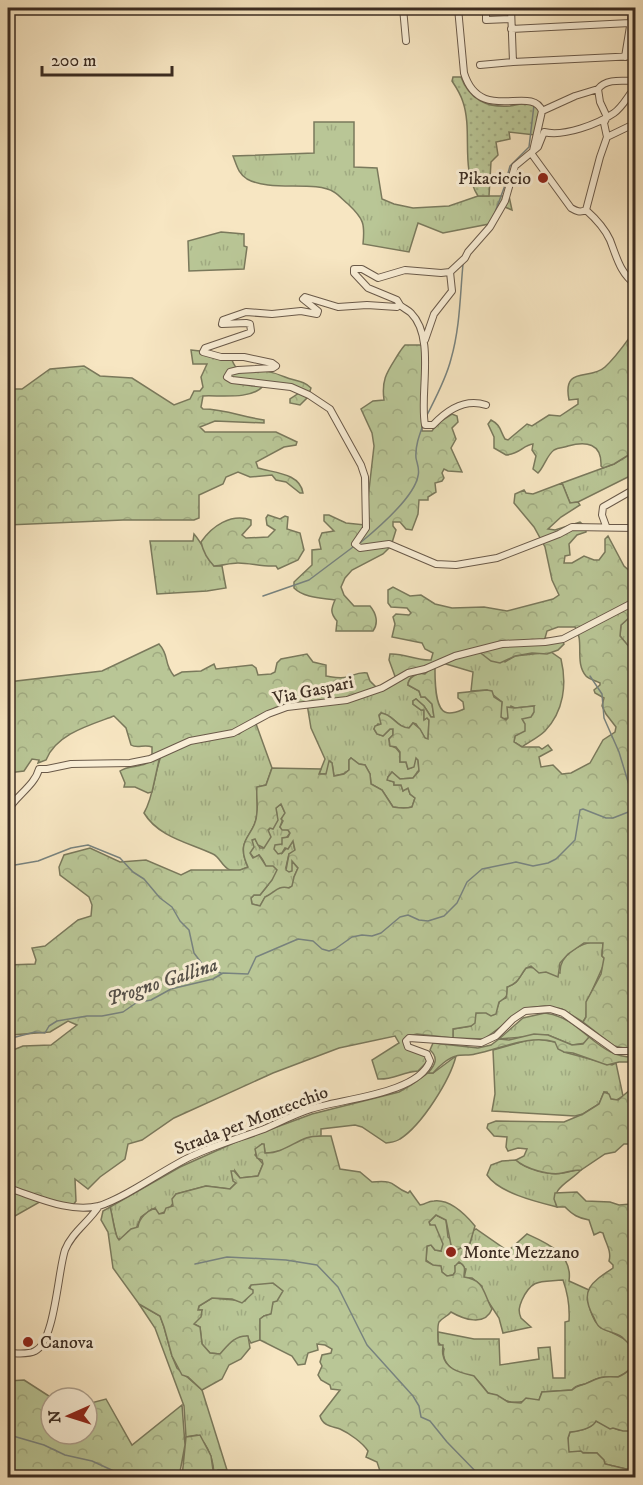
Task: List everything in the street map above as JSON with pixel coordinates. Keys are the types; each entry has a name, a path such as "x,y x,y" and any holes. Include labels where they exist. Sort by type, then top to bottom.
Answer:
{"street":[{"path":"403,8 406,41"},
{"path":"458,8 464,73 475,92 492,102 534,100 540,105 542,111 535,145 531,153"},
{"path":"486,8 486,20 511,19"},
{"path":"511,8 513,62"},
{"path":"625,57 633,8"},
{"path":"511,29 630,23"},
{"path":"480,65 636,56"},
{"path":"542,111 575,96 598,89 602,84 636,81"},
{"path":"598,89 600,102 607,117"},
{"path":"486,405 465,403 451,410 429,427 424,422 423,339 418,324 411,313 397,300 368,288 354,273 354,269 362,269 378,278 405,270 450,272 465,258 490,227 505,201 515,166 538,147 544,132 563,134 607,117 621,106 630,94"},
{"path":"586,210 607,137 604,123 607,117"},
{"path":"607,137 636,123"},
{"path":"531,153 571,207 575,211 586,210"},
{"path":"586,210 609,238 624,274 636,285"},
{"path":"423,339 426,340 434,314 452,291 450,272"},
{"path":"400,305 397,307 367,305 338,307 305,297 303,299 318,311 317,314 295,311 272,314 246,312 224,320 222,324 250,324 249,333 205,348 203,352 220,357 244,357 272,363 276,366 273,368 238,370 230,372 227,377 232,380 291,387 309,394 330,409 361,465 365,477 366,528 355,544 360,548 389,544 436,564 456,565 497,558 572,527 636,528"},
{"path":"606,526 602,515 603,507 631,491 636,485"},
{"name":"Via Gaspari","path":"8,810 14,800 36,777 39,769 47,770 71,764 130,763 150,759 190,741 233,734 287,706 347,700 382,688 408,673 456,656 502,644 564,639 636,601"},
{"name":"Strada per Montecchio","path":"8,1188 67,1207 79,1209 99,1206 191,1156 235,1138 311,1109 388,1092 405,1084 427,1068 430,1061 427,1054 408,1047 406,1041 409,1038 481,1043 496,1036 525,1011 550,1009 563,1014 616,1051 636,1051"},
{"path":"8,1353 36,1351 41,1347 49,1330 65,1251 77,1231 92,1217 99,1206"}],"green space":[{"path":"453,77 461,77 469,91 486,104 510,106 530,104 541,110 535,135 509,132 510,139 496,142 498,155 491,162 489,196 478,196 469,174 466,114 461,97 452,81"},
{"path":"314,122 354,122 354,167 377,168 382,199 413,208 449,206 478,196 509,196 512,210 500,205 489,224 443,233 418,223 409,252 363,244 364,231 360,218 334,192 316,187 257,183 244,177 237,166 233,156 314,153"},
{"path":"221,232 244,234 244,246 247,247 244,269 189,271 188,241"},
{"path":"635,330 635,451 603,468 596,448 587,444 575,444 554,450 538,473 533,469 536,456 532,450 533,444 506,455 494,448 494,437 488,424 491,420 497,424 505,439 508,440 527,424 532,426 549,415 560,416 578,404 578,399 569,400 568,389 573,378 599,371 605,367"},
{"path":"405,345 421,345 422,347 422,431 432,431 438,423 452,414 457,416 458,422 452,428 456,439 451,448 462,472 444,469 442,473 444,478 435,483 436,492 428,497 428,500 419,500 418,514 412,530 406,529 400,522 393,522 396,530 391,546 383,554 352,570 345,578 341,587 344,595 354,606 370,606 374,612 376,621 373,631 336,631 337,621 332,611 335,600 303,594 294,588 294,582 312,565 312,550 321,549 319,540 322,533 334,531 324,521 324,515 346,523 365,525 374,446 372,433 361,409 373,401 384,400 386,375"},
{"path":"191,350 200,351 207,356 228,354 238,369 273,373 302,382 311,388 308,397 300,405 290,403 290,399 299,393 298,388 263,386 243,395 203,396 201,407 264,420 264,423 215,421 200,427 205,432 276,432 297,442 296,445 284,447 256,462 258,468 297,481 303,493 286,482 276,480 272,475 250,477 238,472 226,477 223,484 199,495 199,518 194,520 123,520 8,525 8,389 22,389 50,369 84,366 100,376 132,378 174,405 190,399 194,391 200,391 203,387 201,377 207,364 193,364"},
{"path":"635,451 635,466 632,469 632,475 578,502 570,503 562,483 614,464"},
{"path":"562,483 570,503 578,502 580,505 548,529 555,530 580,522 586,527 586,532 577,535 569,544 570,555 565,556 564,563 572,563 584,556 599,560 605,552 605,539 608,536 624,566 633,574 635,581 635,609 621,625 620,636 636,655 636,1017 629,1022 632,1024 631,1038 634,1050 614,1046 583,1022 586,1017 586,1002 601,974 604,958 602,956 603,943 584,943 560,963 558,977 546,972 539,973 531,966 526,968 516,982 507,987 507,995 499,1002 496,1014 491,1016 486,1013 476,1013 475,1023 471,1026 453,1029 453,1038 417,1034 409,1036 405,1041 426,1056 427,1062 418,1071 378,1079 372,1060 399,1043 395,1036 339,1048 273,1073 174,1118 142,1140 128,1144 125,1159 88,1189 75,1179 76,1201 71,1208 43,1200 8,1220 8,1052 23,1046 51,1045 77,1025 68,1021 50,1032 11,1035 8,1040 8,965 35,964 32,948 45,946 78,920 91,916 92,905 89,897 60,875 59,867 64,855 90,848 120,862 146,860 181,875 191,870 240,870 248,867 243,849 256,820 257,787 266,785 272,768 321,769 319,774 326,774 329,761 332,763 334,776 344,774 349,770 351,758 365,765 370,774 371,784 382,790 393,807 412,807 415,798 410,794 408,788 403,791 401,785 394,785 394,782 387,780 392,772 400,779 413,778 419,771 418,760 416,758 414,767 408,769 406,762 400,762 400,752 396,747 390,746 389,739 393,735 393,729 383,736 377,734 374,729 375,726 381,724 379,716 381,713 405,727 409,728 413,723 428,739 429,720 427,718 424,720 424,710 413,704 413,701 416,699 431,717 434,717 432,704 425,697 421,697 419,691 408,685 414,676 425,674 428,671 396,679 389,660 390,654 431,660 433,653 425,649 422,643 392,637 395,624 393,617 396,614 409,615 411,613 407,608 391,607 388,603 388,590 393,587 410,596 421,595 435,604 452,608 484,607 507,611 553,599 559,595 552,580 545,547 534,527 514,503 515,494 524,490 526,493 533,494","holes":["558,627 575,627 579,639 582,670 587,677 600,683 594,690 595,693 604,698 602,706 616,727 615,732 603,740 590,763 571,773 562,774 553,765 541,767 539,757 552,750 548,745 542,749 522,747 514,742 515,736 525,731 522,719 531,717 534,706 507,707 508,718 506,720 501,717 502,702 494,697 492,691 487,690 458,693 464,709 447,713 441,709 439,704 435,676 435,665 478,651 491,661 500,663 515,656 532,653 547,654 558,650 564,644 562,640 545,638 547,631","281,804 285,813 280,827 290,833 288,837 282,838 282,844 275,845 274,849 278,854 282,853 293,841 295,850 289,854 286,870 292,871 292,861 298,868 292,886 276,890 265,897 260,906 252,904 251,898 254,895 260,895 277,870 273,866 266,866 259,855 253,858 250,853 254,847 252,840 255,839 258,845 264,848 271,837 268,830 273,829 278,820 276,808"]},
{"path":"268,515 280,519 288,517 287,529 300,533 304,550 298,560 278,569 276,566 238,563 214,566 201,542 216,526 236,518 244,518 251,520 251,525 242,535 246,538 268,537 275,530 267,525"},
{"path":"194,534 214,566 222,566 226,588 157,594 150,541 193,541"},
{"path":"635,609 635,655 620,636 621,625"},
{"path":"159,644 174,676 182,672 201,671 214,664 216,669 252,665 256,668 258,675 271,674 275,672 277,663 281,659 307,654 313,662 326,665 326,676 342,678 367,673 370,681 379,690 340,702 294,704 252,723 239,734 206,735 163,751 152,792 148,793 135,787 124,787 125,783 120,771 144,765 152,760 152,747 131,745 126,728 114,716 66,737 57,743 46,760 38,763 39,760 32,759 24,771 8,773 8,682 102,671"},
{"path":"478,651 505,662 515,656 551,652 561,659 564,687 560,706 545,731 522,747 514,742 515,736 521,732 522,719 534,706 515,708 511,706 508,718 502,719 500,715 502,702 487,690 471,691 473,672 436,661"},
{"path":"418,669 429,670 425,674 414,676 408,685 419,691 421,697 425,697 432,704 434,717 431,717 416,699 413,701 413,704 424,710 424,719 429,720 428,740 416,724 413,723 409,728 405,727 381,713 379,715 381,725 378,724 374,729 377,734 383,736 393,728 393,735 389,739 390,745 400,753 400,762 406,762 408,769 413,767 416,758 418,760 419,770 413,778 400,779 392,772 388,777 394,785 401,785 403,791 408,787 410,794 415,798 412,807 393,807 382,790 371,784 370,774 365,765 351,758 349,770 343,774 334,776 330,761 327,774 319,774 325,759 311,728 307,704 340,702 386,688 396,679"},
{"path":"255,721 272,768 266,785 257,787 256,820 244,843 243,850 248,867 233,871 225,867 213,854 166,834 157,828 144,813 163,751"},
{"path":"281,804 285,813 280,827 290,833 282,844 282,853 293,841 295,851 289,854 286,867 292,861 298,868 293,886 265,897 260,906 252,904 251,898 254,895 260,895 268,885 267,873 259,855 254,858 250,853 252,840 255,839 260,848 263,848 269,834 268,831 277,817 276,808"},
{"path":"597,941 603,943 604,964 587,1002 586,1017 583,1022 562,1009 545,1006 527,1008 484,1039 453,1038 453,1029 471,1026 476,1013 496,1011 500,1000 506,998 507,987 516,982 526,968 560,973 563,960 567,955 584,944"},
{"path":"545,1013 558,1016 574,1025 589,1037 586,1043 572,1045 548,1035 499,1039 523,1018"},
{"path":"534,1034 548,1035 572,1045 583,1044 589,1037 611,1052 635,1057 635,1062 607,1065 564,1052 558,1049 555,1042 535,1040 473,1055 456,1056 443,1063 433,1073 428,1073 435,1062 430,1050 433,1043 478,1048 491,1045 499,1039 509,1040"},
{"path":"538,1039 555,1042 564,1052 612,1065 616,1063 623,1096 613,1100 607,1092 604,1092 599,1104 575,1116 492,1111 495,1094 493,1050"},
{"path":"456,1056 448,1077 426,1113 398,1140 386,1143 355,1125 321,1129 321,1136 272,1153 265,1153 262,1144 255,1155 263,1164 258,1176 240,1178 235,1171 236,1183 230,1189 206,1186 176,1194 169,1209 159,1214 152,1209 141,1217 136,1229 128,1232 122,1239 117,1239 110,1207 180,1167 236,1142 312,1114 399,1092 428,1073 433,1073"},
{"path":"631,1089 635,1089 636,1136 629,1144 624,1144 615,1152 605,1154 581,1170 557,1174 525,1166 516,1160 524,1156 527,1149 518,1148 508,1151 507,1137 494,1136 487,1128 488,1124 496,1121 564,1122 599,1104 604,1092 609,1094 611,1099 618,1100"},
{"path":"331,1136 340,1169 360,1172 372,1182 390,1182 408,1193 410,1191 420,1205 432,1201 446,1202 462,1212 475,1226 470,1243 457,1250 451,1245 446,1220 436,1215 429,1222 430,1225 435,1225 443,1244 441,1251 435,1250 431,1245 427,1246 426,1261 441,1266 442,1272 447,1276 453,1275 455,1266 459,1262 462,1264 464,1277 480,1284 492,1309 489,1315 479,1320 467,1319 451,1312 439,1322 438,1342 439,1345 443,1345 444,1360 447,1364 460,1372 474,1376 488,1393 497,1395 508,1402 521,1403 526,1398 539,1400 542,1392 572,1390 601,1378 618,1377 630,1369 634,1359 631,1348 622,1337 598,1326 587,1300 594,1282 613,1268 609,1261 609,1250 603,1233 594,1235 589,1220 576,1216 565,1207 557,1207 554,1199 555,1193 577,1192 586,1201 635,1206 635,1431 610,1429 596,1421 588,1428 570,1432 568,1438 569,1452 597,1453 605,1464 635,1469 635,1477 382,1477 377,1462 366,1457 368,1451 363,1445 344,1431 325,1424 321,1419 320,1416 340,1390 331,1389 330,1385 321,1380 318,1375 322,1366 320,1362 322,1355 331,1353 332,1349 317,1344 318,1350 308,1353 305,1364 298,1365 292,1356 260,1340 260,1319 271,1314 273,1302 277,1301 283,1291 273,1283 251,1285 249,1288 253,1290 253,1293 242,1303 232,1299 212,1298 199,1306 198,1310 202,1310 201,1317 194,1324 200,1327 202,1344 210,1353 220,1354 232,1341 243,1336 248,1336 250,1348 241,1359 229,1365 222,1379 202,1390 188,1377 182,1375 172,1356 160,1316 139,1304 113,1268 108,1232 101,1220 103,1211 110,1207 119,1240 131,1229 138,1227 142,1218 149,1211 155,1208 159,1214 164,1213 166,1208 173,1206 172,1199 176,1194 206,1186 230,1189 236,1183 233,1181 231,1171 234,1171 240,1178 258,1176 263,1164 262,1160 257,1158 255,1149 262,1144 264,1144 265,1153 271,1153 309,1137"},
{"path":"516,1160 531,1169 544,1173 557,1174 581,1170 558,1190 555,1200 557,1207 509,1192 487,1175 491,1165"},
{"path":"436,1215 446,1220 448,1237 462,1248 470,1243 473,1231 476,1229 508,1251 527,1234 557,1251 567,1264 569,1281 589,1290 589,1306 595,1321 599,1326 632,1346 634,1361 630,1369 618,1377 601,1378 572,1390 542,1392 539,1400 515,1402 488,1393 474,1378 451,1368 445,1361 444,1349 438,1342 438,1332 474,1339 499,1339 500,1365 539,1359 538,1348 550,1347 553,1378 565,1378 565,1322 569,1321 569,1305 563,1280 538,1283 526,1293 519,1313 531,1327 503,1333 499,1318 482,1292 482,1286 472,1278 464,1278 466,1269 455,1266 456,1272 447,1276 426,1260 427,1246 431,1245 435,1250 441,1251 429,1222"},
{"path":"273,1283 284,1291 271,1314 260,1319 260,1340 251,1343 247,1336 220,1354 210,1353 202,1344 200,1327 194,1324 202,1310 198,1310 199,1306 212,1298 245,1301 251,1284"},
{"path":"139,1304 160,1316 177,1368 202,1390 227,1470 218,1470 219,1477 214,1477 210,1454 201,1439 197,1435 186,1437 184,1406 155,1328"},
{"path":"24,1380 39,1390 39,1446 99,1446 99,1401 106,1399 132,1445 182,1405 185,1445 179,1477 8,1477 8,1381"},
{"path":"596,1421 619,1430 635,1431 635,1469 605,1464 597,1453 568,1452 570,1432 588,1428"},
{"path":"200,1435 211,1456 214,1477 182,1477 186,1437"}],"waterway":[{"path":"461,73 469,90"},
{"path":"494,215 510,166 529,147 534,105"},
{"path":"427,415 444,381 454,347 463,264"},
{"path":"360,543 394,512 415,485 419,471 416,450 423,425"},
{"path":"263,596 309,580 353,547"},
{"path":"590,676 602,694 604,718 619,752 629,785 636,794"},
{"name":"Progno Gallina","path":"8,1039 35,1032 45,1033 49,1026 57,1021 123,1012 136,1003 151,1000 171,989 213,979 223,973 248,974 256,957 298,939 313,941 322,949 329,951 352,937 381,933 400,917 408,915 428,921 444,916 457,903 467,882 482,869 516,862 533,866 556,859 575,840 580,810 613,818 636,809"},
{"path":"15,865 38,861 71,848 88,845 120,858 172,907 180,921 189,930 194,953 206,969 221,973"},
{"path":"195,1264 227,1257 286,1260 317,1265 338,1287 367,1345 413,1396 419,1406 421,1417 430,1421 482,1478"},
{"path":"8,1431 13,1436 44,1445 65,1455 92,1461 129,1478"}],"place":[{"name":"Pikaciccio","path":"543,178"},
{"name":"Monte Mezzano","path":"451,1252"},
{"name":"Canova","path":"28,1342"}]}
